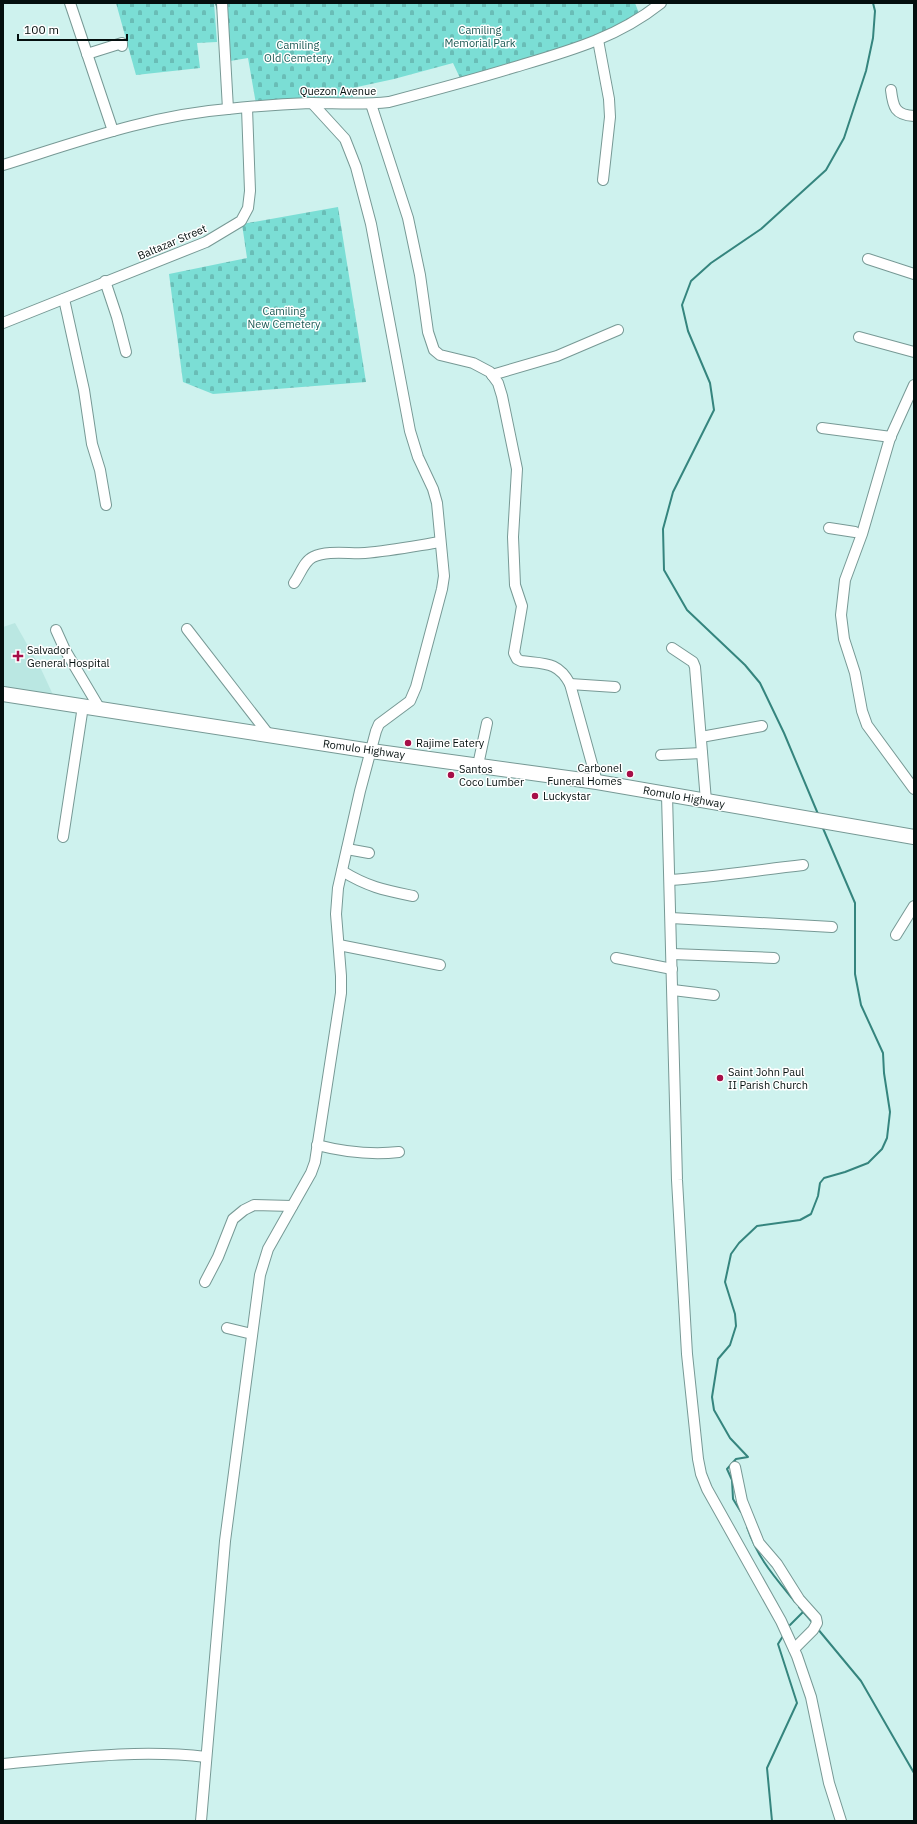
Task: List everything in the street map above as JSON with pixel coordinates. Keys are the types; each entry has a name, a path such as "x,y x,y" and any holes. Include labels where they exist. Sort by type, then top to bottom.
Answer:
{"highway":[{"name":"Romulo Highway","path":"3,694 269,735 597,782 914,837"}],"street":[{"path":"70,3 113,130"},
{"path":"222,3 228,109"},
{"name":"Quezon Avenue","path":"3,165 113,130 179,115 228,109 312,103 371,104 388,102 554,56 612,35 642,18 662,3"},
{"path":"598,40 610,105 603,180"},
{"path":"87,54 122,43 122,46"},
{"path":"891,90 894,107 899,113 914,116"},
{"path":"201,1821 225,1541 263,1260 313,1168 318,1145 341,993 336,903 347,849 371,750 379,724 410,701 416,688 442,589 444,576 437,503 433,489 418,457 410,431 371,224 356,167 345,139 312,103"},
{"path":"371,104 408,218 420,275 428,332 434,350 440,355 473,363 490,372 498,384 502,396 517,469 513,537 515,585 522,606 514,653 517,659 521,661 553,666 560,669 564,673 570,684 597,782"},
{"name":"Baltazar Street","path":"3,323 105,281 206,242 241,221 248,208 250,191 247,108"},
{"path":"868,259 914,274"},
{"path":"105,281 117,317 126,352"},
{"path":"64,299 84,390 92,444 106,505"},
{"path":"492,375 557,356 618,330"},
{"path":"859,337 914,352"},
{"path":"914,385 891,437 859,533 845,580 841,615 844,639 855,673 862,711 868,725 914,789"},
{"path":"822,428 891,437"},
{"path":"829,528 859,533"},
{"path":"294,583 300,576 307,560 313,557 328,554 376,552 440,542"},
{"path":"187,629 269,735"},
{"path":"56,630 65,650 100,709"},
{"path":"672,648 693,662 695,667 706,801"},
{"path":"570,684 615,687"},
{"path":"64,837 83,706"},
{"path":"478,765 487,722"},
{"path":"701,737 744,731 762,726"},
{"path":"661,755 702,753"},
{"path":"667,795 677,1180 687,1354 700,1474 707,1490 781,1621 794,1649 811,1696 828,1776 840,1821"},
{"path":"347,849 369,853"},
{"path":"670,880 803,865"},
{"path":"342,871 362,883 384,890 413,896"},
{"path":"896,935 914,906"},
{"path":"671,918 832,926"},
{"path":"339,945 440,965"},
{"path":"672,954 774,958"},
{"path":"616,958 672,969"},
{"path":"673,990 714,995"},
{"path":"318,1145 334,1149 375,1153 398,1152"},
{"path":"205,1282 218,1257 234,1218 244,1210 254,1205 292,1206"},
{"path":"227,1328 252,1334"},
{"path":"735,1467 742,1501 759,1543 777,1564 799,1599 816,1618 817,1623 813,1630 794,1649"},
{"path":"3,1764 84,1756 187,1754 206,1757"}],"shaded area":[{"name":"Salvador General Hospital","path":"15,623 41,669 54,697 3,690 3,627"}],"green space":[{"path":"116,3 214,3 217,42 197,43 200,68 136,75"},
{"name":"Camiling Old Cemetery","path":"225,3 635,3 640,16 605,34 460,78 453,63 394,79 357,87 353,89 353,97 256,104 248,58 230,61"},
{"name":"Camiling New Cemetery","path":"338,207 366,382 213,394 183,382 169,274 247,258 242,224"}],"waterway":[{"path":"216,3 218,10"},
{"path":"818,814 784,733 760,683 745,665 687,610 664,570 663,529 673,492 714,410 710,383 688,331 682,305 691,281 711,263 761,229 826,170 844,138 866,71 873,38 875,11 873,3"},
{"path":"741,1512 733,1499 732,1480 727,1469 736,1459 748,1457 730,1438 714,1410 712,1397 718,1359 730,1345 736,1326 735,1314 725,1282 731,1254 739,1243 757,1226 800,1220 811,1214 818,1196 820,1183 824,1178 868,1163 882,1149 887,1138 890,1112 884,1073 883,1053 861,1005 855,974 855,903 822,826"},
{"path":"747,1527 761,1558 795,1602"},
{"path":"799,1607 813,1623"},
{"path":"790,1625 803,1612"},
{"path":"817,1628 861,1681 914,1773"},
{"path":"772,1821 767,1768 797,1703 778,1644 783,1636"}],"place":[{"name":"Salvador General Hospital","path":"18,656"},
{"name":"Rajime Eatery","path":"408,743"},
{"name":"Carbonel Funeral Homes","path":"630,774"},
{"name":"Santos Coco Lumber","path":"451,775"},
{"name":"Luckystar","path":"535,796"},
{"name":"Saint John Paul II Parish Church","path":"720,1078"}],"park label":[{"name":"Camiling Memorial Park","path":"480,36"}]}
